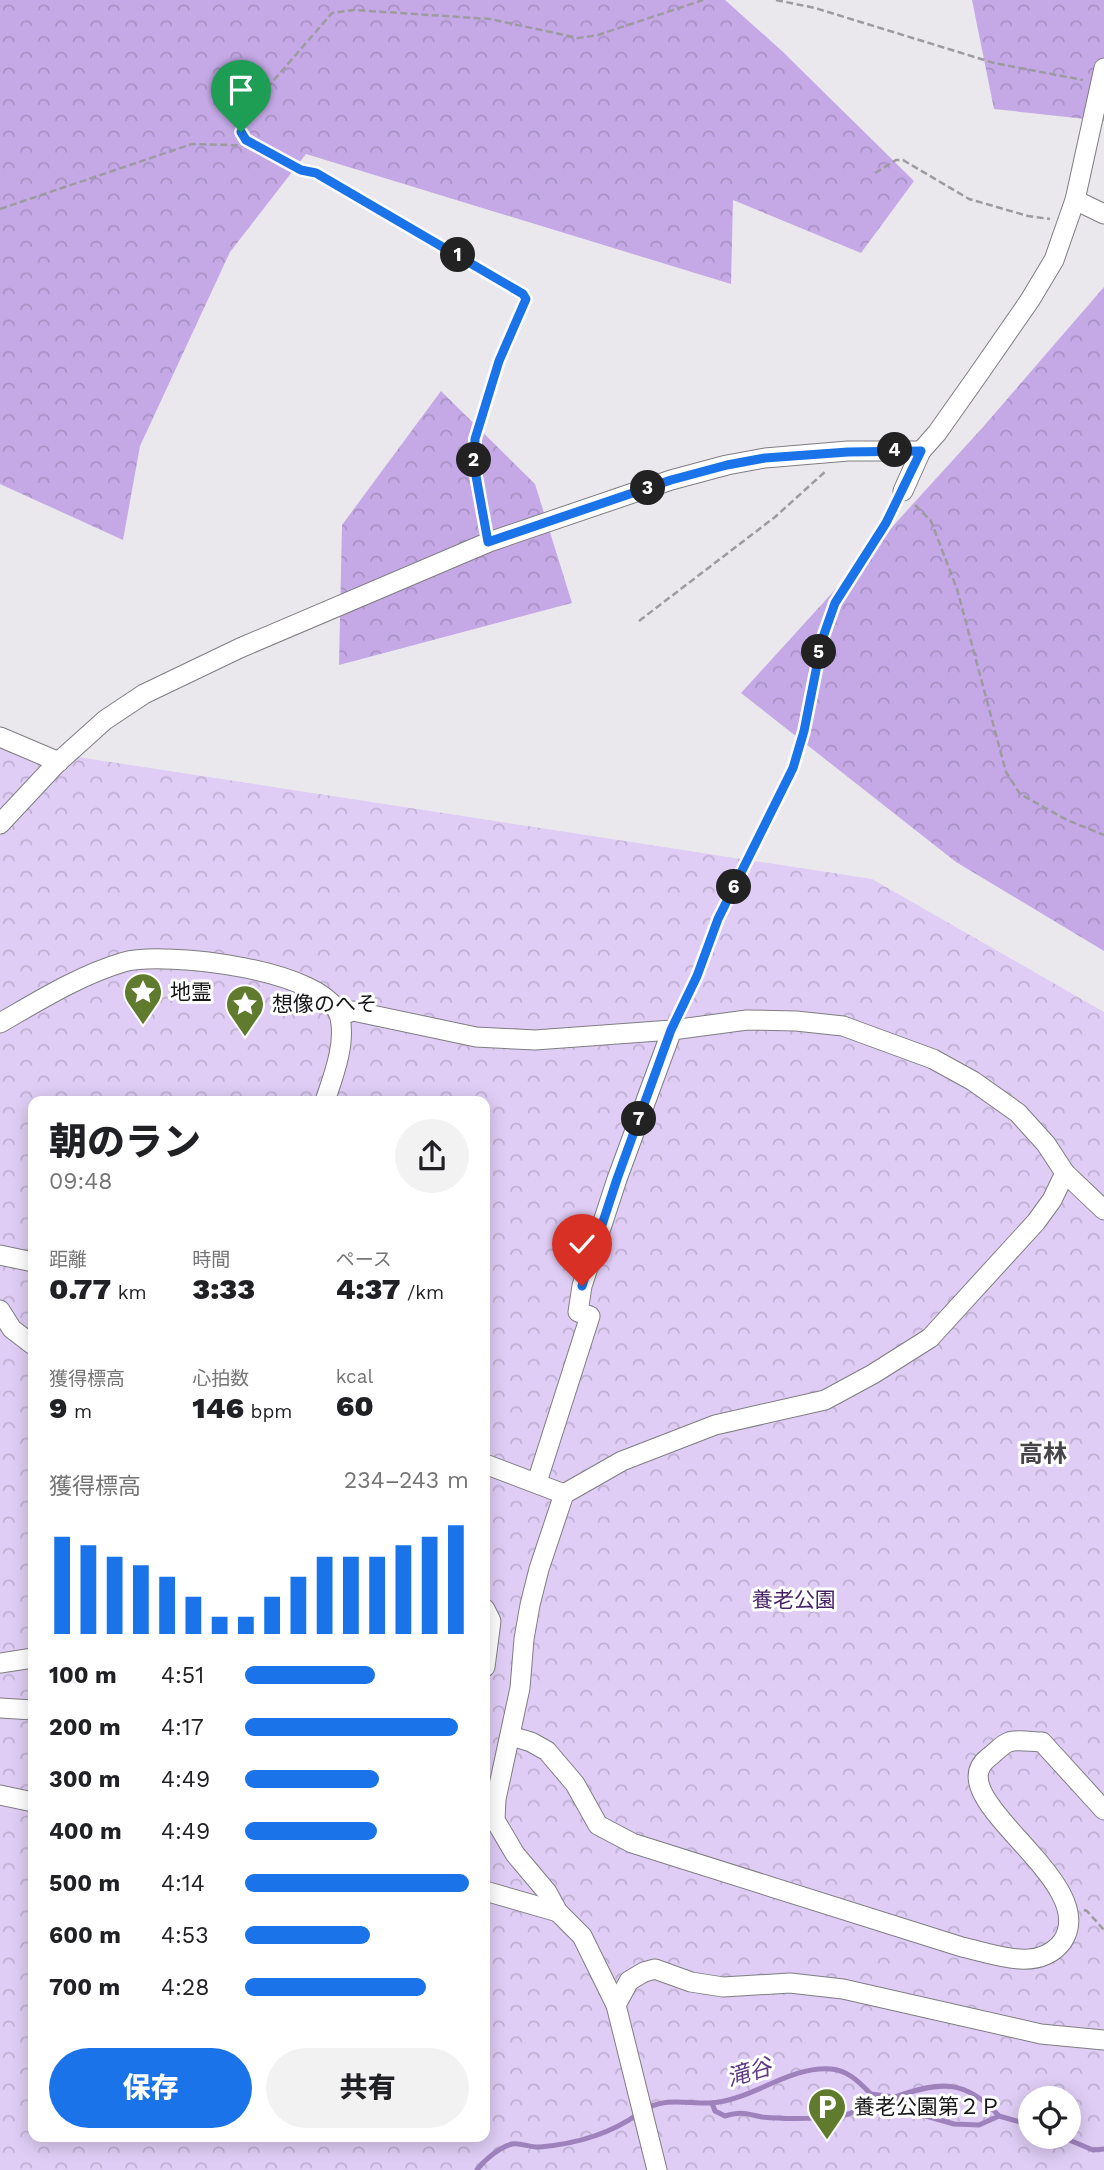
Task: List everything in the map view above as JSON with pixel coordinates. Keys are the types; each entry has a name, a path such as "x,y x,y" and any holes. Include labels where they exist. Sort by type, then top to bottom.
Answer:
{"street":[{"path":"903,491 921,451 937,433 1030,300 1054,260 1074,200 1102,75"},
{"path":"1074,200 1104,214"},
{"path":"0,824 59,762 105,720 144,694 240,648 488,542 671,480 727,465 765,458 848,452 921,451"},
{"path":"0,737 59,762"},
{"path":"0,1023 76,981 126,961 163,959 226,963 259,970 298,983 324,997 340,1016 340,1042 326,1096"},
{"path":"340,1016 353,1011 476,1037 534,1040 671,1030 747,1020 843,1026 933,1059 973,1081 1018,1113 1046,1144 1065,1173 1104,1210"},
{"path":"537,1482 590,1317 578,1312 582,1286 671,1030"},
{"path":"655,2161 616,2005 582,1936 558,1912 547,1892 515,1854 495,1820 490,1793 511,1736 530,1605 564,1494 622,1461 715,1425 825,1400 930,1338 1036,1222 1052,1200 1065,1173"},
{"path":"0,1255 28,1261"},
{"path":"0,1310 12,1329 28,1341"},
{"path":"490,1466 564,1494"},
{"path":"0,1663 28,1659"},
{"path":"0,1708 28,1710"},
{"path":"511,1736 531,1742 547,1751 575,1784 598,1825 632,1843 962,1947 1010,1958 1034,1959 1051,1953 1063,1941 1070,1927 1070,1907 1051,1874 982,1796 979,1772 984,1762 1009,1742 1042,1742 1104,1810"},
{"path":"0,1795 28,1801"},
{"path":"490,1892 558,1912"},
{"path":"616,2005 629,1981 655,1969 691,1982 723,1987 790,1983 842,1989 1041,2034 1104,2040"}],"path":[{"path":"488,542 474,465 475,439 499,361 526,299 523,294 316,173 301,170 246,140 241,132 242,122 248,110 332,13 354,10 490,19 578,38 598,35 703,0"},
{"path":"776,0 816,8 994,64 1102,75"},
{"path":"0,209 192,144 257,146"},
{"path":"875,173 896,160 903,160 969,199 1028,216 1067,221"},
{"path":"639,621 775,517 848,452"},
{"path":"671,1030 697,976 718,919 793,768 804,731 822,640 835,603 903,491 931,521 957,589 1006,772 1020,794 1067,820 1104,835"},
{"path":"1070,1907 1087,1910 1104,1930"}],"green space":[{"path":"0,0 725,0 782,51 914,181 861,253 733,200 731,284 306,154 230,252 140,446 123,540 0,484"},
{"path":"972,0 1104,0 1104,121 994,109"},
{"path":"1104,287 1104,951 956,862 741,693 983,427"},
{"path":"441,391 535,484 572,603 339,665 342,525"},
{"name":"養老公園","path":"0,745 872,879 1104,1012 1104,2170 0,2170"}],"waterway":[{"name":"滝谷","path":"646,2109 669,2102 726,2101 800,2073 831,2069 848,2074 871,2094 895,2097 926,2116 954,2124 979,2125 999,2116 1018,2121"},
{"path":"895,2097 926,2088 951,2087 975,2095 999,2116"},
{"path":"712,2103 715,2111 725,2116 740,2113 771,2118 820,2118 851,2113 871,2094"},
{"name":"滝谷","path":"477,2170 493,2154 507,2146 515,2144 540,2147 579,2141 616,2127 638,2114"},
{"name":"滝谷","path":"1081,2145 1093,2150 1104,2149"}],"place":[{"name":"地霊","path":"143,1026"},
{"name":"想像のへそ","path":"245,1038"},
{"name":"養老公園第２Ｐ","path":"827,2141"}],"district":[{"name":"高林","path":"1043,1454"}],"route":[{"path":"241,132 246,140 301,170 316,173 523,294 526,299 499,361 473,449 488,542 671,480 727,465 765,458 848,452 921,451 886,523 835,603 822,640 804,731 793,768 718,919 697,976 671,1030 582,1286"}]}
